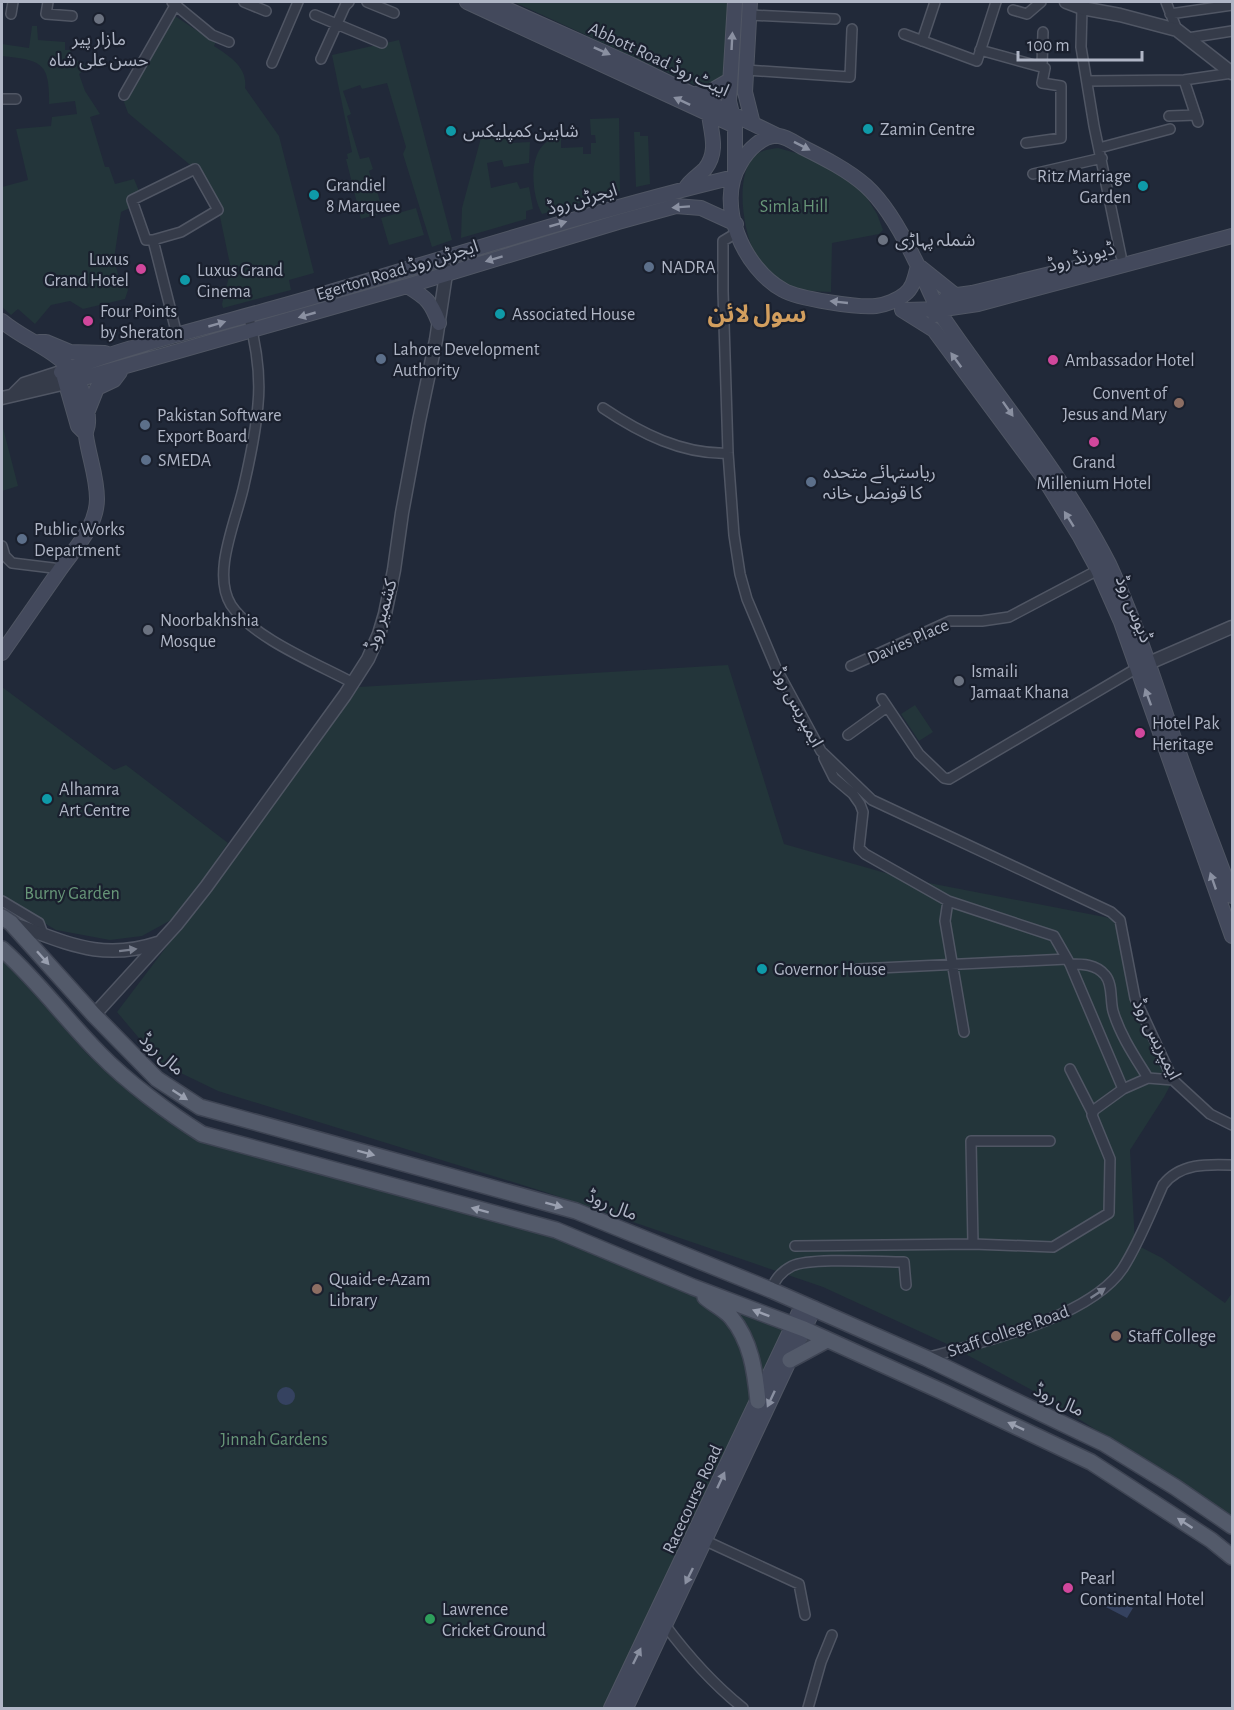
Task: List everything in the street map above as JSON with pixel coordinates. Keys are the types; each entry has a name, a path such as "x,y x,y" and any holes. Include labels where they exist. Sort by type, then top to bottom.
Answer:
{"main road":[{"name":"Abbott Road ایبٹ روڈ","path":"466,2 492,6 695,94 725,113"},
{"path":"684,189 690,180 706,167 725,113 730,80 735,2"},
{"name":"Abbott Road ایبٹ روڈ","path":"492,6 778,136"},
{"path":"750,8 746,92 753,124"},
{"path":"695,94 711,91 730,80"},
{"path":"725,113 734,175"},
{"path":"918,266 912,286 906,294 875,306 814,300 785,291 771,282 756,265 737,228 730,196 734,175 741,161 757,144 765,139 778,136 814,153 865,185 879,201 918,266 955,294 946,298 938,310 933,319 934,330"},
{"name":"ایجرٹن روڈ","path":"442,259 734,175"},
{"name":"Egerton Road ایجرٹن روڈ","path":"69,376 124,368 676,206 701,208 737,228"},
{"name":"ڈیورنڈ روڈ","path":"955,294 972,293 1233,228"},
{"name":"ڈیورنڈ روڈ","path":"875,306 902,310 938,310 978,304 1233,236"},
{"name":"Egerton Road ایجرٹن روڈ","path":"69,376 116,354 442,259"},
{"name":"ڈیوس روڈ","path":"918,266 938,310 1077,508 1109,564 1233,936"},
{"path":"407,286 431,303 439,323"},
{"name":"ڈیوس روڈ","path":"902,310 934,330 1045,480 1079,535 1143,665 1188,778 1228,869 1233,896"},
{"path":"2,321 16,333 21,342 69,376 78,426 85,433"},
{"path":"2,653 90,527 96,506 94,475 85,433 88,424 87,413 69,376 34,342 16,333"},
{"path":"34,342 46,342 65,351 77,353 116,354"},
{"path":"87,413 98,388 114,380 124,368"},
{"name":"مال روڈ","path":"6,920 157,1079 200,1107 576,1211 771,1290 926,1358 1105,1444 1233,1526"},
{"path":"2,949 105,1059 177,1117 202,1134 556,1230 799,1328 941,1391 1091,1462 1211,1540 1233,1557"},
{"path":"693,1287 729,1315 740,1330 751,1353 758,1401"},
{"name":"Racecourse Road","path":"611,1708 758,1401 809,1306"},
{"name":"Racecourse Road","path":"626,1708 790,1360 799,1328"},
{"path":"790,1360 827,1340"}],"street":[{"path":"11,14 13,2"},
{"path":"48,2 46,14 72,16"},
{"path":"124,95 175,2 212,35 230,42"},
{"path":"244,2 266,11"},
{"path":"272,63 298,2"},
{"path":"321,59 345,6 349,2"},
{"path":"367,2 394,13"},
{"path":"922,41 935,2"},
{"path":"904,34 977,61 994,2"},
{"path":"1013,9 1027,14 1041,2"},
{"path":"1066,2 1082,8 1177,30 1231,70"},
{"path":"1166,2 1177,30"},
{"path":"1170,14 1233,5"},
{"path":"750,8 835,19"},
{"path":"1082,8 1082,47 1087,81 1121,256"},
{"path":"315,15 382,43"},
{"path":"746,70 850,77 852,29"},
{"path":"1188,38 1233,31"},
{"path":"1026,143 1061,138 1061,86 1042,83 1045,70 1042,67 1043,32"},
{"path":"980,50 1042,67"},
{"path":"1087,81 1184,80 1231,70"},
{"path":"1168,116 1197,118 1184,80"},
{"path":"2,99 16,99"},
{"path":"1099,148 1170,129"},
{"path":"1033,174 1102,158"},
{"path":"195,169 218,210 181,232 153,240 146,240 132,200 195,169"},
{"name":"ایمپریس روڈ","path":"737,228 723,241 728,453 734,535 745,591 776,668 821,751 872,800 1111,912 1120,920 1135,998 1173,1080 1210,1114 1233,1125"},
{"path":"153,240 177,335"},
{"name":"کشمیر روڈ","path":"94,1015 206,887 368,659 385,614 394,570 402,513 439,323 446,274 442,259"},
{"path":"248,314 256,347 258,404 244,486 227,548 224,579 228,596 231,605 241,616 272,640 353,683"},
{"path":"8,396 24,384 69,376"},
{"path":"603,408 637,428 682,448 704,453 728,453"},
{"path":"2,546 4,556 12,563 60,569"},
{"name":"Davies Place","path":"851,666 950,621 982,621 1009,617 1098,570"},
{"path":"848,735 885,703 919,754 944,778 950,779 1143,665 1233,627"},
{"path":"821,751 834,778 854,794 861,804 863,812 859,848 865,854 948,901 1054,936 1069,961 1123,1089"},
{"path":"2,901 39,923 43,934"},
{"path":"948,901 945,921 964,1032"},
{"path":"6,920 77,947 104,951 129,951 159,942"},
{"path":"858,969 952,963 1069,961 1090,965 1106,975 1113,1010 1125,1040 1148,1078"},
{"path":"795,1246 973,1244 1053,1247 1109,1212 1110,1159 1092,1112 1070,1069"},
{"path":"1092,1112 1123,1089 1148,1078 1173,1080"},
{"path":"973,1244 971,1141 1050,1141"},
{"name":"Staff College Road","path":"926,1358 1024,1328 1076,1307 1103,1291 1123,1268 1163,1185 1171,1175 1181,1169 1192,1167 1233,1165"},
{"path":"771,1290 774,1281 794,1265 820,1262 904,1262 906,1285"},
{"path":"706,1540 799,1584 805,1615"},
{"path":"665,1625 686,1653 718,1688 744,1708"},
{"path":"808,1708 821,1662 832,1635"}],"green space":[{"path":"514,2 729,2 723,83 699,87"},
{"path":"175,16 199,32 218,37 214,46 231,58 240,68 244,74 245,88 279,136 314,273 289,280 291,290 223,308 231,269 219,212 195,169 128,113 124,102"},
{"path":"32,26 37,26 38,40 65,42 65,50 71,50 69,56 88,67 79,74 85,91 100,114 90,117 105,167 109,167 115,184 134,179 141,196 134,206 121,212 114,259 121,286 127,285 125,299 83,309 70,301 51,305 35,324 18,309 11,315 2,307 2,187 28,180 16,129 51,126 52,117 77,114 75,101 49,104 48,79 40,66 26,59 2,56 2,44 29,48"},
{"path":"399,40 452,240 432,247 403,154 406,147 387,83 362,89 360,85 343,91 351,114 347,116 360,159 369,157 373,169 369,171 383,213 361,219 346,159 348,159 347,154 352,152 332,55"},
{"path":"619,118 620,191 542,214 535,193 534,168 536,157 542,147 550,140 561,138 561,148 583,147 583,154 591,154 591,143 596,143 595,135 591,135 590,119"},
{"path":"634,132 640,132 640,136 648,136 650,184 636,187"},
{"path":"482,134 511,137 511,143 530,142 529,163 504,167 502,160 487,163 491,188 517,182 520,189 529,187 533,209 526,211 526,219 461,238 462,208"},
{"name":"Simla Hill","path":"778,148 814,158 862,190 877,214 883,230 879,234 832,243 831,292 796,289 781,282 760,262 750,242 744,216 745,175 749,163 758,153"},
{"path":"416,208 424,235 389,245 381,218"},
{"path":"2,424 18,486 2,491"},
{"name":"Governor House","path":"728,665 784,844 903,878 1120,920 1135,998 1173,1080 1130,1150 1135,1244 1162,1258 1225,1303 1232,1293 1232,1517 1043,1396 947,1344 823,1287 545,1192 218,1091 160,1063 117,1012 359,687"},
{"name":"Burny Garden","path":"2,687 114,770 126,765 228,843 201,883 171,920 142,936 110,940 56,930 2,898"},
{"path":"915,705 933,732 919,741 901,714"},
{"name":"Jinnah Gardens","path":"2,957 89,1056 197,1140 556,1234 789,1327 603,1708 2,1708"}],"water":[{"path":"286,1387 292,1390 295,1396 292,1402 286,1405 280,1402 277,1396 280,1390"},
{"path":"1106,1593 1133,1608 1127,1618 1100,1604"}],"place":[{"name":"مازار پیر حسن علی شاہ","path":"99,19"},
{"name":"Zamin Centre","path":"868,129"},
{"name":"شاہین کمپلیکس","path":"451,131"},
{"name":"Ritz Marriage Garden","path":"1143,186"},
{"name":"Grandiel 8 Marquee","path":"314,195"},
{"name":"شملہ پہاڑی","path":"883,240"},
{"name":"NADRA","path":"649,267"},
{"name":"Luxus Grand Hotel","path":"141,269"},
{"name":"Luxus Grand Cinema","path":"185,280"},
{"name":"Associated House","path":"500,314"},
{"name":"Four Points by Sheraton","path":"88,321"},
{"name":"Lahore Development Authority","path":"381,359"},
{"name":"Ambassador Hotel","path":"1053,360"},
{"name":"Convent of Jesus and Mary","path":"1179,403"},
{"name":"Pakistan Software Export Board","path":"145,425"},
{"name":"Grand Millenium Hotel","path":"1094,442"},
{"name":"SMEDA","path":"146,460"},
{"name":"ریاستہائے متحدہ کا قونصل خانہ","path":"811,482"},
{"name":"Public Works Department","path":"22,539"},
{"name":"Noorbakhshia Mosque","path":"148,630"},
{"name":"Ismaili Jamaat Khana","path":"959,681"},
{"name":"Hotel Pak Heritage","path":"1140,733"},
{"name":"Alhamra Art Centre","path":"47,799"},
{"name":"Governor House","path":"762,969"},
{"name":"Quaid-e-Azam Library","path":"317,1289"},
{"name":"Staff College","path":"1116,1336"},
{"name":"Pearl Continental Hotel","path":"1068,1588"},
{"name":"Lawrence Cricket Ground","path":"430,1619"}],"district":[{"name":"سول لائن","path":"757,314"}]}
